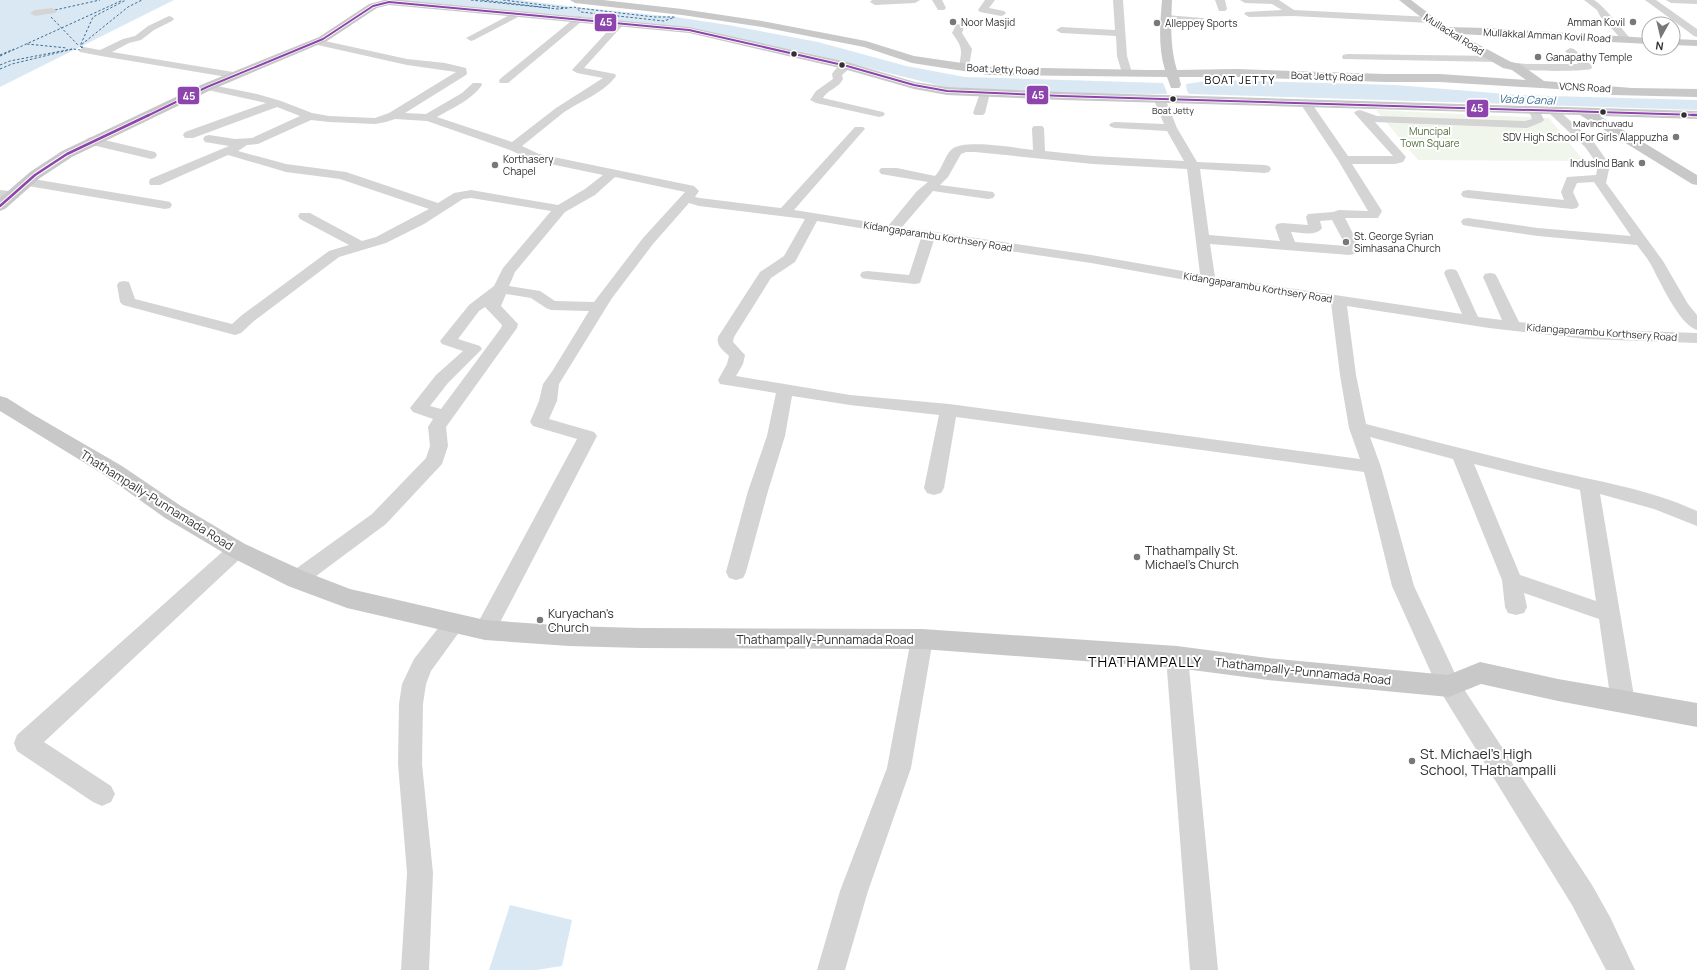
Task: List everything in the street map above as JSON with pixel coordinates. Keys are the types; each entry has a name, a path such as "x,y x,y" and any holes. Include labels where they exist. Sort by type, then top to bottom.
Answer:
{"main road":[{"path":"1167,0 1166,54 1179,99"},
{"name":"Mullackal Road","path":"1404,0 1444,30 1502,62 1541,87"},
{"name":"Boat Jetty Road","path":"579,1 682,12 778,27 866,44 912,59 989,71 1236,73 1429,79 1445,82 1541,87"},
{"path":"0,206 7,194 27,182 49,164 92,141 233,75 316,42 373,6 389,2 689,30 847,66 914,85 947,90 985,93 1697,115"},
{"name":"Mullakkal Amman Kovil Road","path":"1444,30 1487,31 1641,41"},
{"path":"1681,42 1697,43"},
{"name":"VCNS Road","path":"1541,87 1697,93"},
{"path":"1583,112 1697,181"},
{"name":"Thathampally-Punnamada Road","path":"0,402 27,420 114,471 173,512 237,550 297,579 347,598 484,630 569,636 640,638 922,639 1177,657 1268,669 1449,686 1480,673 1558,690 1697,715"}],"street":[{"path":"875,2 915,0"},
{"path":"990,0 983,10 1001,13"},
{"path":"1118,0 1122,56 1127,73"},
{"path":"1245,0 1277,2 1295,17"},
{"path":"1590,0 1601,9 1603,14 1627,40"},
{"path":"1650,0 1696,31"},
{"path":"1671,0 1697,1"},
{"path":"35,13 51,13"},
{"path":"471,38 517,14"},
{"path":"1249,14 1295,17 1430,20"},
{"path":"1166,18 1203,20"},
{"path":"101,52 126,41 138,38 151,28 168,19"},
{"path":"504,81 579,19"},
{"path":"514,147 560,110 604,83 611,76 577,70 620,23"},
{"path":"959,27 958,33 968,51 964,67"},
{"path":"1061,30 1120,33"},
{"path":"207,87 253,96 277,103 310,116 329,119 374,121 393,115 462,73 462,70 445,66 407,62 316,42"},
{"path":"84,50 233,75"},
{"path":"1347,57 1502,62 1527,67 1587,67 1570,51"},
{"path":"1405,58 1414,71"},
{"path":"847,66 837,74 837,81 820,93 816,100 879,114"},
{"path":"428,118 462,97 477,85"},
{"path":"979,113 985,93"},
{"path":"1159,98 1171,128 1193,165 1208,280"},
{"path":"189,135 277,103"},
{"path":"1289,246 1282,227 1312,229 1315,228 1313,217 1337,216 1339,214 1375,214 1375,211 1344,160 1306,103"},
{"path":"1344,160 1395,160 1399,159 1400,157 1352,104"},
{"path":"1362,116 1376,119 1528,126 1538,120 1535,110"},
{"path":"1553,111 1589,144 1604,165 1600,183 1656,261 1681,306 1697,325"},
{"path":"393,115 428,118 514,147 534,157 693,191 648,241 599,307 560,372 551,384 548,401 539,422 588,436 484,630"},
{"path":"155,182 310,116"},
{"path":"1115,125 1171,128"},
{"path":"1038,128 1039,154"},
{"path":"784,213 859,129"},
{"path":"210,139 246,143"},
{"path":"92,141 151,155"},
{"path":"131,151 150,141"},
{"path":"892,230 922,194 944,174 956,152 964,149 975,148 1093,160 1265,169"},
{"path":"229,151 236,155 286,168 342,175 406,198 440,208"},
{"path":"885,171 898,172 934,183 988,195"},
{"path":"297,579 379,519 435,460 438,446 437,428 509,328 510,324 493,307 508,270 560,209 590,192 612,174"},
{"path":"1468,194 1572,205 1567,192 1572,180 1601,178"},
{"path":"27,182 165,205"},
{"path":"124,285 128,302 235,330 248,318 334,254 381,240 419,221 464,194 560,209"},
{"name":"Kidangaparambu Korthsery Road","path":"686,198 727,206 813,216 892,230 1091,259 1208,280 1513,326 1587,334 1697,338"},
{"path":"305,216 361,246"},
{"path":"813,216 790,259 765,275 725,341 737,355 735,364 726,380 850,400 949,410 1372,467"},
{"path":"1203,239 1350,251 1354,249 1337,216"},
{"path":"1468,222 1538,232 1641,241"},
{"path":"867,275 915,280 928,235"},
{"path":"1451,273 1472,320"},
{"path":"1490,277 1513,326"},
{"path":"445,417 419,408 442,378 474,350 448,341 474,308 500,289 535,294 551,305 599,307"},
{"path":"1338,299 1348,375 1358,428 1372,467 1399,574 1449,686 1582,895 1600,927 1621,970"},
{"path":"736,572 758,491 776,436 785,390"},
{"path":"934,488 949,410"},
{"path":"1358,428 1461,455 1641,497 1683,512 1697,519"},
{"path":"1461,455 1512,580 1516,608"},
{"path":"1589,486 1622,702"},
{"path":"102,794 26,743 237,550"},
{"path":"1512,580 1609,614"},
{"path":"415,970 420,873 410,764 411,704 414,684 422,666 454,624"},
{"path":"831,970 854,891 899,768 922,639"},
{"path":"1177,657 1204,970"}],"green space":[{"name":"Muncipal Town Square","path":"1376,110 1549,118 1584,161 1418,160"}],"water":[{"path":"0,0 174,0 0,87"},
{"path":"387,0 520,0 675,17 728,25 818,42 906,66 965,77 1163,83 1167,94 1068,93 945,87 808,53 690,29"},
{"name":"Vada Canal","path":"1213,80 1395,85 1519,95 1697,100 1697,110 1189,94 1186,84"},
{"path":"510,905 572,920 562,966 536,970 489,970"}],"ferry route":[{"path":"55,10 100,0"},
{"path":"62,28 123,0"},
{"path":"82,48 80,46 93,17 126,0"},
{"path":"83,48 81,45 128,7 142,0"},
{"path":"471,0 558,9 567,8"},
{"path":"482,0 550,8"},
{"path":"503,0 567,8"},
{"path":"567,8 575,7 581,12 664,21 675,17"},
{"path":"578,8 654,17 674,17"},
{"path":"51,17 62,28"},
{"path":"0,56 62,28"},
{"path":"62,28 79,46"},
{"path":"27,44 67,48"},
{"path":"0,55 14,49"},
{"path":"0,65 10,61 72,49"},
{"path":"0,69 12,64 73,49 81,50"}],"transit line":[{"name":"45","path":"0,206 35,175 67,154 207,87 323,39 373,6 389,2 689,30 847,66 914,85 947,91 1062,96 1697,115"}],"place":[{"name":"Noor Masjid","path":"953,22"},
{"name":"Amman Kovil","path":"1633,22"},
{"name":"Alleppey Sports","path":"1157,23"},
{"name":"Ganapathy Temple","path":"1538,57"},
{"name":"Boat Jetty","path":"1173,99"},
{"name":"Mavinchuvadu","path":"1603,112"},
{"name":"SDV High School For Girls Alappuzha","path":"1676,137"},
{"name":"Induslnd Bank","path":"1642,163"},
{"name":"Korthasery Chapel","path":"495,165"},
{"name":"St. George Syrian Simhasana Church","path":"1346,242"},
{"name":"Thathampally St. Michael's Church","path":"1137,557"},
{"name":"Kuryachan's Church","path":"540,620"},
{"name":"St. Michael's High School, THathampalli","path":"1412,761"}],"district":[{"name":"BOAT JETTY","path":"1240,79"},
{"name":"THATHAMPALLY","path":"1145,661"}]}
